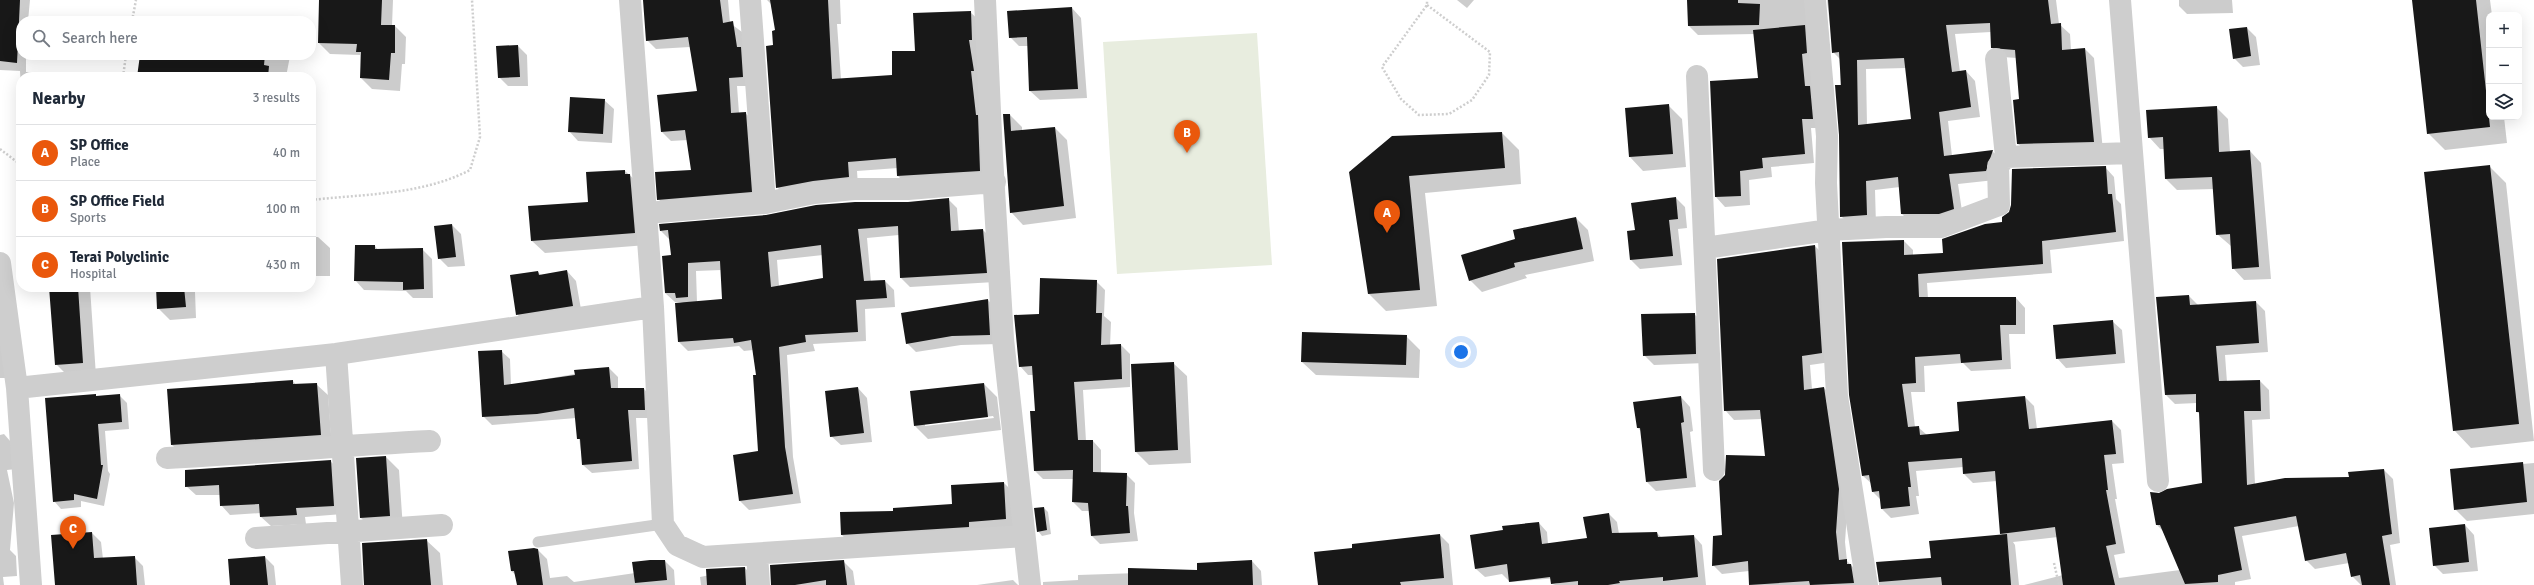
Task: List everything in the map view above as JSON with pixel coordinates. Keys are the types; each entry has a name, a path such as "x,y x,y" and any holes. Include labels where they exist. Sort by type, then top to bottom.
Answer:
{"street":[{"path":"630,0 643,191 647,213 653,308 663,524 677,546 703,557 1024,536"},
{"path":"750,0 765,203"},
{"path":"985,0 1003,339 1030,585"},
{"path":"1815,0 1827,136 1826,184 1838,396 1866,585"},
{"path":"2120,0 2158,481"},
{"path":"1996,59 2006,157"},
{"path":"1698,76 1714,470"},
{"path":"1705,248 1829,230 1886,226 1940,227 1999,205 1998,166 2006,157 2132,153"},
{"path":"647,213 765,203 814,193 854,189 908,189 995,182"},
{"path":"0,263 17,388 31,585"},
{"path":"17,388 336,354 653,308"},
{"path":"336,354 352,585"},
{"path":"167,458 280,453 342,445 430,441"},
{"path":"256,538 442,526"},
{"path":"758,554 759,585"}],"lane":[{"path":"538,542 663,524"}],"path":[{"path":"133,16 136,0"},
{"path":"316,199 413,189 450,181 470,170 480,137 472,0"},
{"path":"1427,0 1427,5 1382,67 1401,99 1419,114 1449,114 1472,100 1489,75 1490,52 1427,5"},
{"path":"123,72 125,60"},
{"path":"0,149 16,161"},
{"path":"2054,563 2059,585"}],"shaded area":[{"path":"1257,33 1272,265 1117,274 1103,42"}],"building":[{"path":"0,0 20,0 19,16 16,16 17,63 0,61"},
{"path":"319,0 382,0 381,25 395,25 395,53 391,53 389,80 360,78 361,52 356,52 357,44 318,43"},
{"path":"643,0 720,0 723,23 733,21 737,47 741,47 743,77 729,78 731,113 746,112 752,192 657,200 655,172 691,170 685,130 661,132 657,95 697,91 688,37 646,41"},
{"path":"770,0 828,0 832,79 892,75 892,51 915,51 913,13 971,11 972,40 969,40 974,71 971,71 976,115 978,115 980,171 897,176 896,158 848,162 849,177 813,181 776,188 766,46 773,45 772,31 775,30"},
{"path":"1687,0 1738,0 1738,3 1760,4 1759,25 1688,26"},
{"path":"1828,0 2048,0 2051,24 2061,23 2062,50 2085,48 2094,142 2017,144 2013,100 2019,99 2015,50 1991,48 1990,23 1946,25 1952,72 1966,70 1971,107 1939,112 1944,156 1993,150 1986,171 1949,174 1954,209 1939,214 1901,214 1898,177 1866,181 1867,215 1840,217 1839,135 1835,85 1841,85 1839,52 1832,53","holes":["1904,58 1911,119 1858,125 1857,60"]},
{"path":"2412,0 2476,0 2486,91 2486,120 2489,120 2490,127 2427,134"},
{"path":"1072,7 1078,89 1029,91 1027,37 1009,38 1007,11"},
{"path":"1805,25 1807,53 1802,54 1805,86 1810,86 1813,119 1802,119 1805,154 1762,158 1763,168 1740,171 1741,196 1715,197 1710,81 1758,78 1753,30"},
{"path":"2247,27 2251,56 2233,59 2229,29"},
{"path":"518,45 520,77 498,78 496,46"},
{"path":"139,60 264,60 264,65 269,66 268,72 138,72"},
{"path":"570,97 605,99 603,134 568,132"},
{"path":"1669,104 1673,154 1629,157 1625,108"},
{"path":"2217,106 2219,152 2250,150 2259,267 2232,269 2230,234 2216,235 2212,177 2165,179 2163,137 2148,138 2146,110"},
{"path":"1003,114 1010,114 1011,131 1055,127 1064,206 1010,213"},
{"path":"1502,132 1505,168 1409,176 1420,290 1368,294 1349,172 1392,136"},
{"path":"2490,165 2519,424 2453,431 2424,172"},
{"path":"2106,166 2108,194 2112,194 2116,232 2042,241 2043,264 1918,274 1919,297 2016,297 2016,325 2000,325 2002,360 1961,363 1960,354 1915,357 1916,383 1902,384 1908,427 1919,426 1920,435 1959,431 1957,402 2025,396 2029,429 2112,420 2116,454 2104,455 2108,490 2106,490 2116,544 2106,546 2115,585 2063,585 2055,527 2000,534 1995,471 1963,474 1962,458 1908,462 1911,487 1908,487 1910,506 1881,509 1879,491 1872,492 1869,475 1862,476 1849,395 1842,242 1904,240 1904,255 1943,253 1942,239 1985,224 2002,222 2002,217 2009,212 2011,205 2012,169"},
{"path":"625,170 625,174 630,174 635,233 531,241 528,206 588,202 586,172"},
{"path":"1676,197 1678,219 1669,220 1673,256 1630,260 1627,231 1635,230 1631,203"},
{"path":"949,198 951,231 983,229 987,273 900,278 898,226 858,229 864,281 885,280 887,298 856,300 858,332 805,335 806,342 779,347 785,447 793,494 739,501 733,455 758,451 753,375 756,375 751,340 734,343 733,338 678,342 675,303 722,299 720,261 688,263 688,297 676,298 675,293 665,293 662,256 671,255 668,230 660,231 659,224 766,215 816,205 855,202 908,202","holes":["821,245 823,278 771,287 768,252"]},
{"path":"1576,217 1583,249 1514,263 1515,267 1469,281 1461,255 1515,239 1513,230"},
{"path":"452,224 456,257 438,259 434,226"},
{"path":"355,245 375,245 375,249 423,248 424,289 403,290 403,282 354,281"},
{"path":"1815,245 1822,353 1802,356 1804,390 1824,387 1839,489 1836,532 1839,560 1847,559 1847,564 1851,564 1854,583 1810,585 1809,581 1749,585 1748,561 1712,566 1713,536 1722,535 1719,481 1725,475 1726,455 1765,456 1760,410 1724,411 1717,259"},
{"path":"567,270 573,306 516,315 510,275 538,271 539,275"},
{"path":"1040,278 1097,280 1096,313 1102,313 1101,345 1121,344 1122,379 1074,382 1078,440 1093,440 1093,472 1127,473 1126,506 1128,506 1130,533 1091,536 1088,503 1072,502 1073,470 1034,471 1030,411 1035,411 1032,366 1019,367 1014,315 1039,314"},
{"path":"49,292 78,292 83,363 55,365"},
{"path":"156,292 184,292 186,307 157,309"},
{"path":"2189,295 2190,305 2256,301 2259,343 2216,346 2219,381 2260,380 2261,411 2244,411 2247,485 2285,478 2349,477 2348,472 2384,469 2392,534 2382,536 2390,585 2362,585 2360,575 2351,577 2346,553 2305,561 2296,516 2234,527 2242,570 2218,575 2218,582 2185,584 2160,525 2156,525 2150,492 2159,493 2167,489 2202,483 2199,412 2196,412 2196,394 2165,395 2156,297"},
{"path":"988,299 990,335 952,336 906,344 901,313"},
{"path":"1695,313 1696,354 1643,356 1641,314"},
{"path":"2113,320 2116,354 2056,359 2053,325"},
{"path":"1302,332 1407,335 1406,365 1301,362"},
{"path":"502,350 504,385 575,375 574,370 609,367 611,388 644,388 645,410 628,410 632,461 582,465 580,439 577,439 574,408 537,414 482,417 478,351"},
{"path":"1174,362 1178,450 1135,452 1131,364"},
{"path":"293,380 293,384 317,383 321,435 171,445 167,389"},
{"path":"984,383 988,417 914,426 910,391"},
{"path":"858,387 864,433 830,437 825,391"},
{"path":"96,394 96,396 120,394 122,422 98,424 101,465 103,465 97,499 74,494 74,500 53,502 45,398"},
{"path":"1681,396 1684,422 1681,423 1687,478 1646,482 1640,428 1637,428 1633,402"},
{"path":"386,456 390,516 360,518 356,458"},
{"path":"331,460 334,506 296,508 297,515 260,517 259,504 220,506 219,485 185,487 185,470"},
{"path":"2523,462 2527,502 2454,510 2450,469"},
{"path":"1004,482 1006,519 969,522 969,527 841,535 840,512 893,511 893,508 952,504 951,485"},
{"path":"1044,507 1047,530 1037,532 1034,508"},
{"path":"1609,513 1612,533 1657,532 1658,537 1694,535 1698,577 1663,581 1663,577 1619,581 1620,583 1608,585 1578,585 1578,581 1551,584 1550,577 1509,582 1507,564 1475,569 1470,535 1503,530 1502,526 1539,522 1542,544 1587,538 1583,517"},
{"path":"2465,524 2469,562 2433,566 2429,528"},
{"path":"92,532 94,558 135,556 137,585 55,585 51,535"},
{"path":"1440,534 1444,578 1400,582 1401,585 1318,585 1314,552 1352,548 1352,544"},
{"path":"2007,534 2011,585 1942,585 1941,577 1879,582 1876,562 1931,558 1929,541"},
{"path":"427,539 431,585 364,585 362,543"},
{"path":"534,548 538,549 543,585 517,585 514,571 511,571 508,551"},
{"path":"265,556 268,585 230,585 228,559"},
{"path":"665,560 667,580 635,583 632,562"},
{"path":"844,560 847,585 826,585 826,580 795,585 771,585 770,565"},
{"path":"1252,560 1253,585 1128,585 1128,568 1197,570 1197,563"},
{"path":"745,567 746,585 707,585 706,569"}],"place":[{"name":"SP Office Field","path":"1187,153"},
{"name":"SP Office","path":"1387,233"},
{"name":"Terai Polyclinic","path":"73,549"}]}
